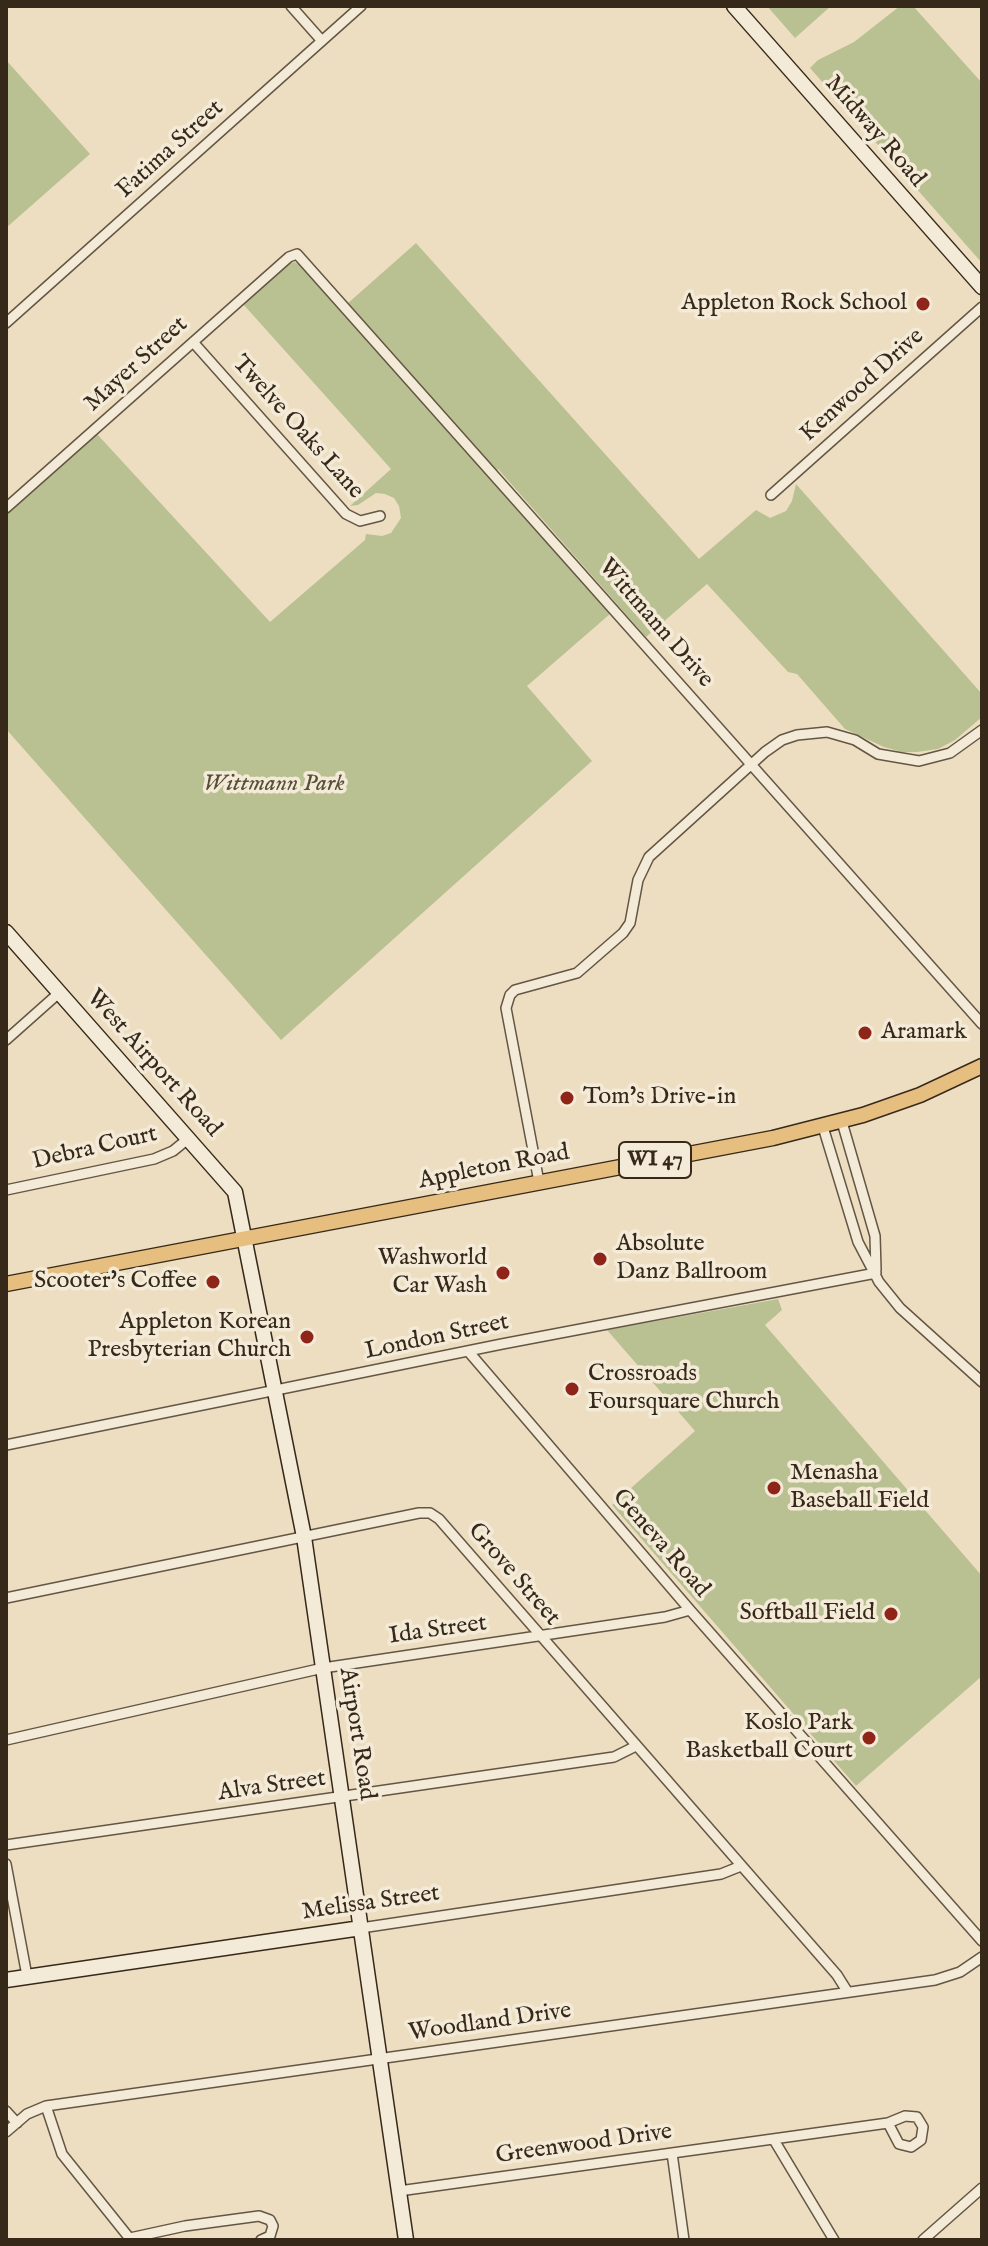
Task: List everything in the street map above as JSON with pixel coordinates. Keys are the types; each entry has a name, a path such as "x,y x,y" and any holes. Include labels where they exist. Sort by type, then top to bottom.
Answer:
{"main road":[{"name":"Appleton Road","path":"6,1284 823,1127 920,1095 982,1066"}],"street":[{"path":"291,6 322,41"},
{"name":"Fatima Street","path":"6,323 361,6"},
{"name":"Midway Road","path":"734,6 982,287"},
{"name":"Mayer Street","path":"6,508 296,253"},
{"name":"Wittmann Drive","path":"296,253 982,1024"},
{"name":"Kenwood Drive","path":"771,495 982,307"},
{"name":"Twelve Oaks Lane","path":"193,342 346,514 360,521 380,516"},
{"path":"539,1182 506,1008 510,995 521,987 577,973 623,933 630,923 638,880 649,857 782,740 827,732 878,754 919,761 950,753 982,730"},
{"name":"West Airport Road","path":"6,932 235,1192 244,1237"},
{"path":"6,1040 60,992"},
{"path":"842,1122 875,1236 876,1273"},
{"path":"823,1127 858,1242 890,1298 982,1382"},
{"name":"Debra Court","path":"6,1190 154,1159 173,1151 189,1138"},
{"name":"Airport Road","path":"244,1237 304,1537 406,2240"},
{"name":"London Street","path":"6,1445 468,1351 876,1273"},
{"name":"Geneva Road","path":"468,1351 690,1610 982,1941"},
{"name":"Grove Street","path":"6,1598 430,1513 439,1519 837,1975 847,1991"},
{"name":"Ida Street","path":"6,1740 323,1668 540,1637 665,1617 690,1610"},
{"name":"Alva Street","path":"6,1845 614,1757 636,1746"},
{"path":"6,1864 27,1976"},
{"name":"Melissa Street","path":"6,1980 721,1874 741,1866"},
{"name":"Woodland Drive","path":"6,2132 33,2110 46,2106 944,1978 960,1972 982,1957"},
{"path":"46,2106 62,2154 130,2239 185,2226 259,2216 265,2217 273,2226 270,2236 261,2240"},
{"path":"6,2111 17,2123"},
{"name":"Greenwood Drive","path":"399,2191 888,2123"},
{"path":"774,2140 834,2240"},
{"path":"672,2153 684,2240"},
{"path":"923,2240 982,2188"}],"green space":[{"path":"767,6 831,6 795,38"},
{"path":"900,6 913,6 982,83 982,263 810,68 818,60 854,42"},
{"path":"6,60 90,154 6,228"},
{"name":"Wittmann Park","path":"416,243 699,559 756,510 770,518 786,511 796,484 982,694 982,717 955,740 938,749 917,752 884,747 845,729 797,674 788,672 707,584 646,637 498,469 489,478 610,614 527,686 592,761 281,1040 6,729 6,515 97,434 270,622 365,540 366,534 382,536 391,533 401,518 394,498 385,494 376,493 358,505 350,506 391,469 243,304 294,262 303,266 347,304"},
{"path":"778,1299 782,1310 765,1325 982,1576 982,1676 856,1786 612,1505 695,1431 607,1330"}],"place":[{"name":"Appleton Rock School","path":"923,304"},
{"name":"Aramark","path":"865,1033"},
{"name":"Tom's Drive-in","path":"567,1098"},
{"name":"Absolute Danz Ballroom","path":"600,1259"},
{"name":"Washworld Car Wash","path":"503,1273"},
{"name":"Scooter's Coffee","path":"213,1282"},
{"name":"Appleton Korean Presbyterian Church","path":"307,1337"},
{"name":"Crossroads Foursquare Church","path":"572,1389"},
{"name":"Menasha Baseball Field","path":"774,1488"},
{"name":"Softball Field","path":"891,1614"},
{"name":"Koslo Park Basketball Court","path":"869,1738"}]}
